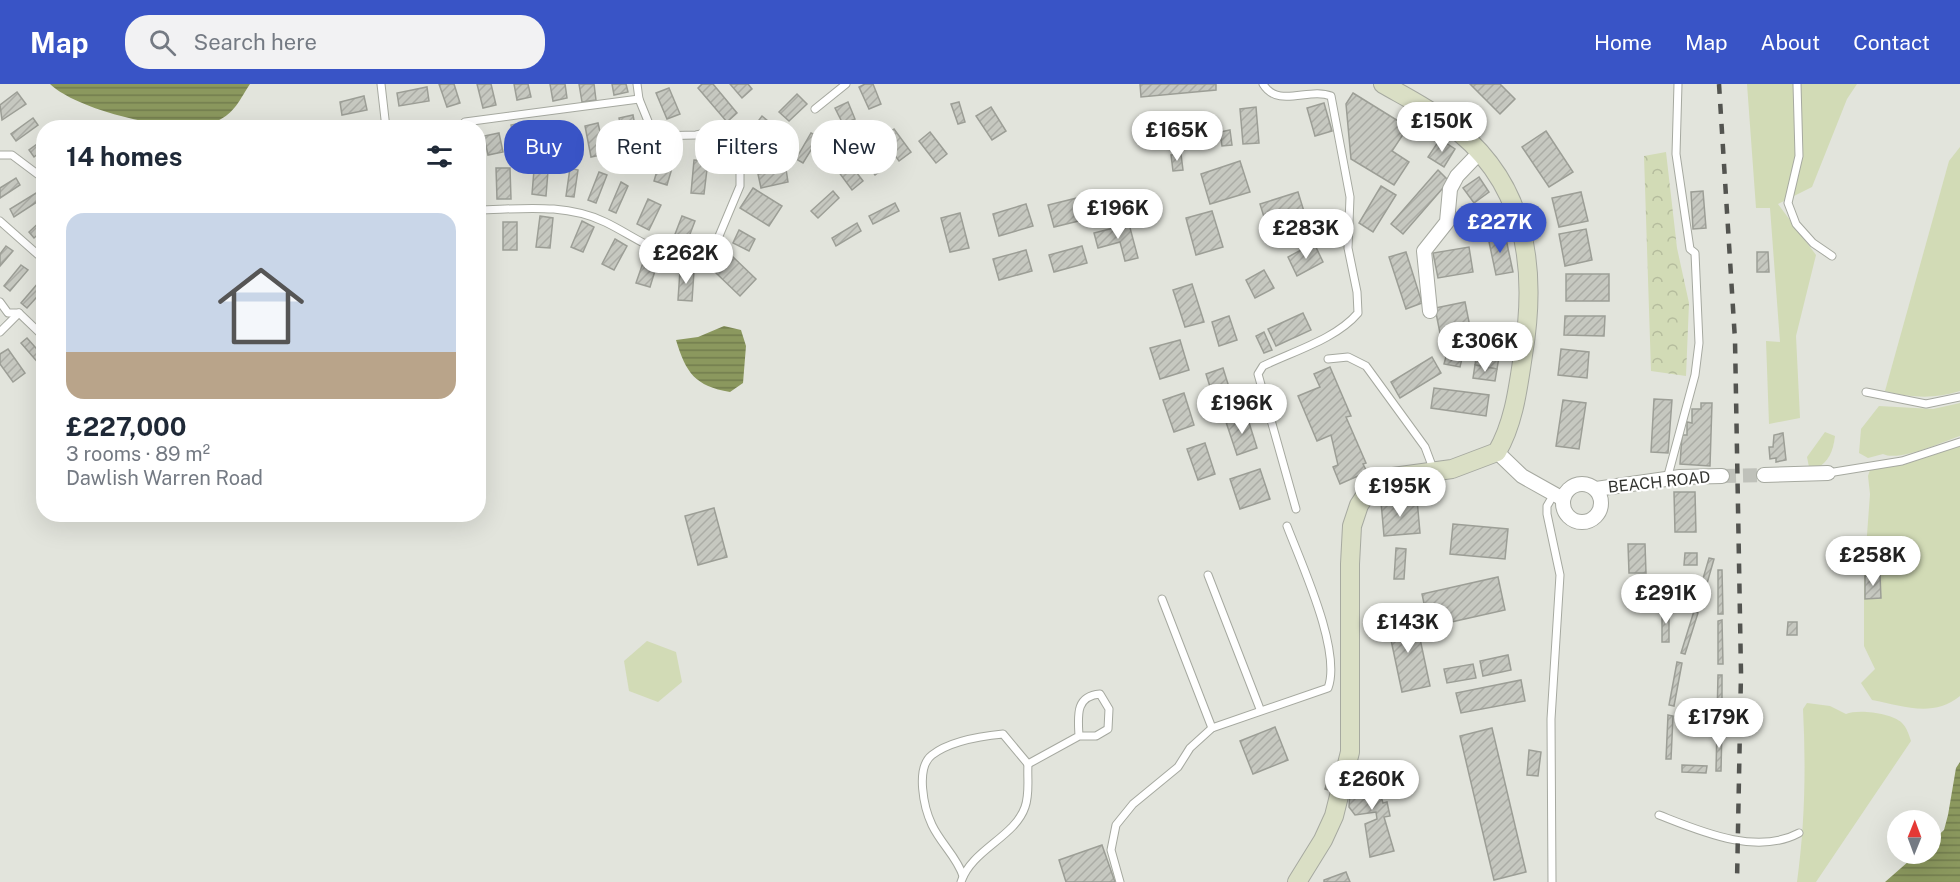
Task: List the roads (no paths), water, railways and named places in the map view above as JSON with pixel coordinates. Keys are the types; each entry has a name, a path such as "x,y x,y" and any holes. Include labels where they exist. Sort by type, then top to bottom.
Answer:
{"street":[{"path":"1297,882 1323,840 1334,816 1350,752 1350,564 1352,526 1359,505 1378,483 1393,477 1467,465 1497,452 1510,425 1526,340 1529,277 1525,237 1501,181 1480,152 1448,123 1383,84"},
{"path":"1430,311 1424,251 1447,222 1450,189 1457,176 1480,152"},
{"name":"BEACH ROAD","path":"1497,452 1522,476 1559,497 1570,518 1576,521 1588,521 1594,517 1601,505 1596,489 1590,485 1577,484 1559,497"},
{"path":"1764,475 1828,473"},
{"name":"BEACH ROAD","path":"1596,489 1667,479 1722,476"}],"lane":[{"path":"381,84 385,120"},
{"path":"486,210 561,208 603,221 670,255 698,260 711,255 740,186 740,153 711,132 696,135 654,136 639,99 637,84"},
{"path":"815,109 846,84"},
{"path":"1263,84 1267,90 1279,96 1322,93 1331,96 1350,197 1348,248 1357,292 1358,313 1342,328 1263,366 1258,374 1296,509"},
{"path":"1667,479 1695,375 1699,343 1695,253 1690,249 1676,153 1678,84"},
{"path":"1797,84 1800,156 1788,203 1796,224 1814,243 1832,256"},
{"path":"480,120 639,99"},
{"path":"0,155 12,155 36,173"},
{"path":"0,221 36,253"},
{"path":"0,302 8,313 19,313 36,329"},
{"path":"0,332 19,313"},
{"path":"1328,359 1348,357 1366,366 1425,447 1434,471"},
{"path":"1866,392 1926,404 1960,398"},
{"path":"1828,473 1902,461 1960,442"},
{"path":"1552,882 1551,718 1560,575 1547,506 1559,497"},
{"path":"1120,882 1111,850 1116,825 1133,804 1178,767 1190,748 1212,728 1260,709 1328,688 1331,679 1325,629 1287,526"},
{"path":"1208,575 1260,709"},
{"path":"1161,599 1212,728"},
{"path":"1028,764 1079,736 1096,736 1108,729 1110,709 1100,694 1087,696 1082,702 1078,711 1079,736"},
{"path":"1003,734 1028,764 1025,806 1020,817 962,879 958,862 945,847 932,824 924,798 924,767 931,756 946,747 1003,734"},
{"path":"1659,814 1704,832 1725,837 1774,841 1799,832"}],"tunnel":[{"path":"1722,476 1764,475"}],"railway":[{"path":"1719,84 1735,340 1741,673 1737,882"}]}
